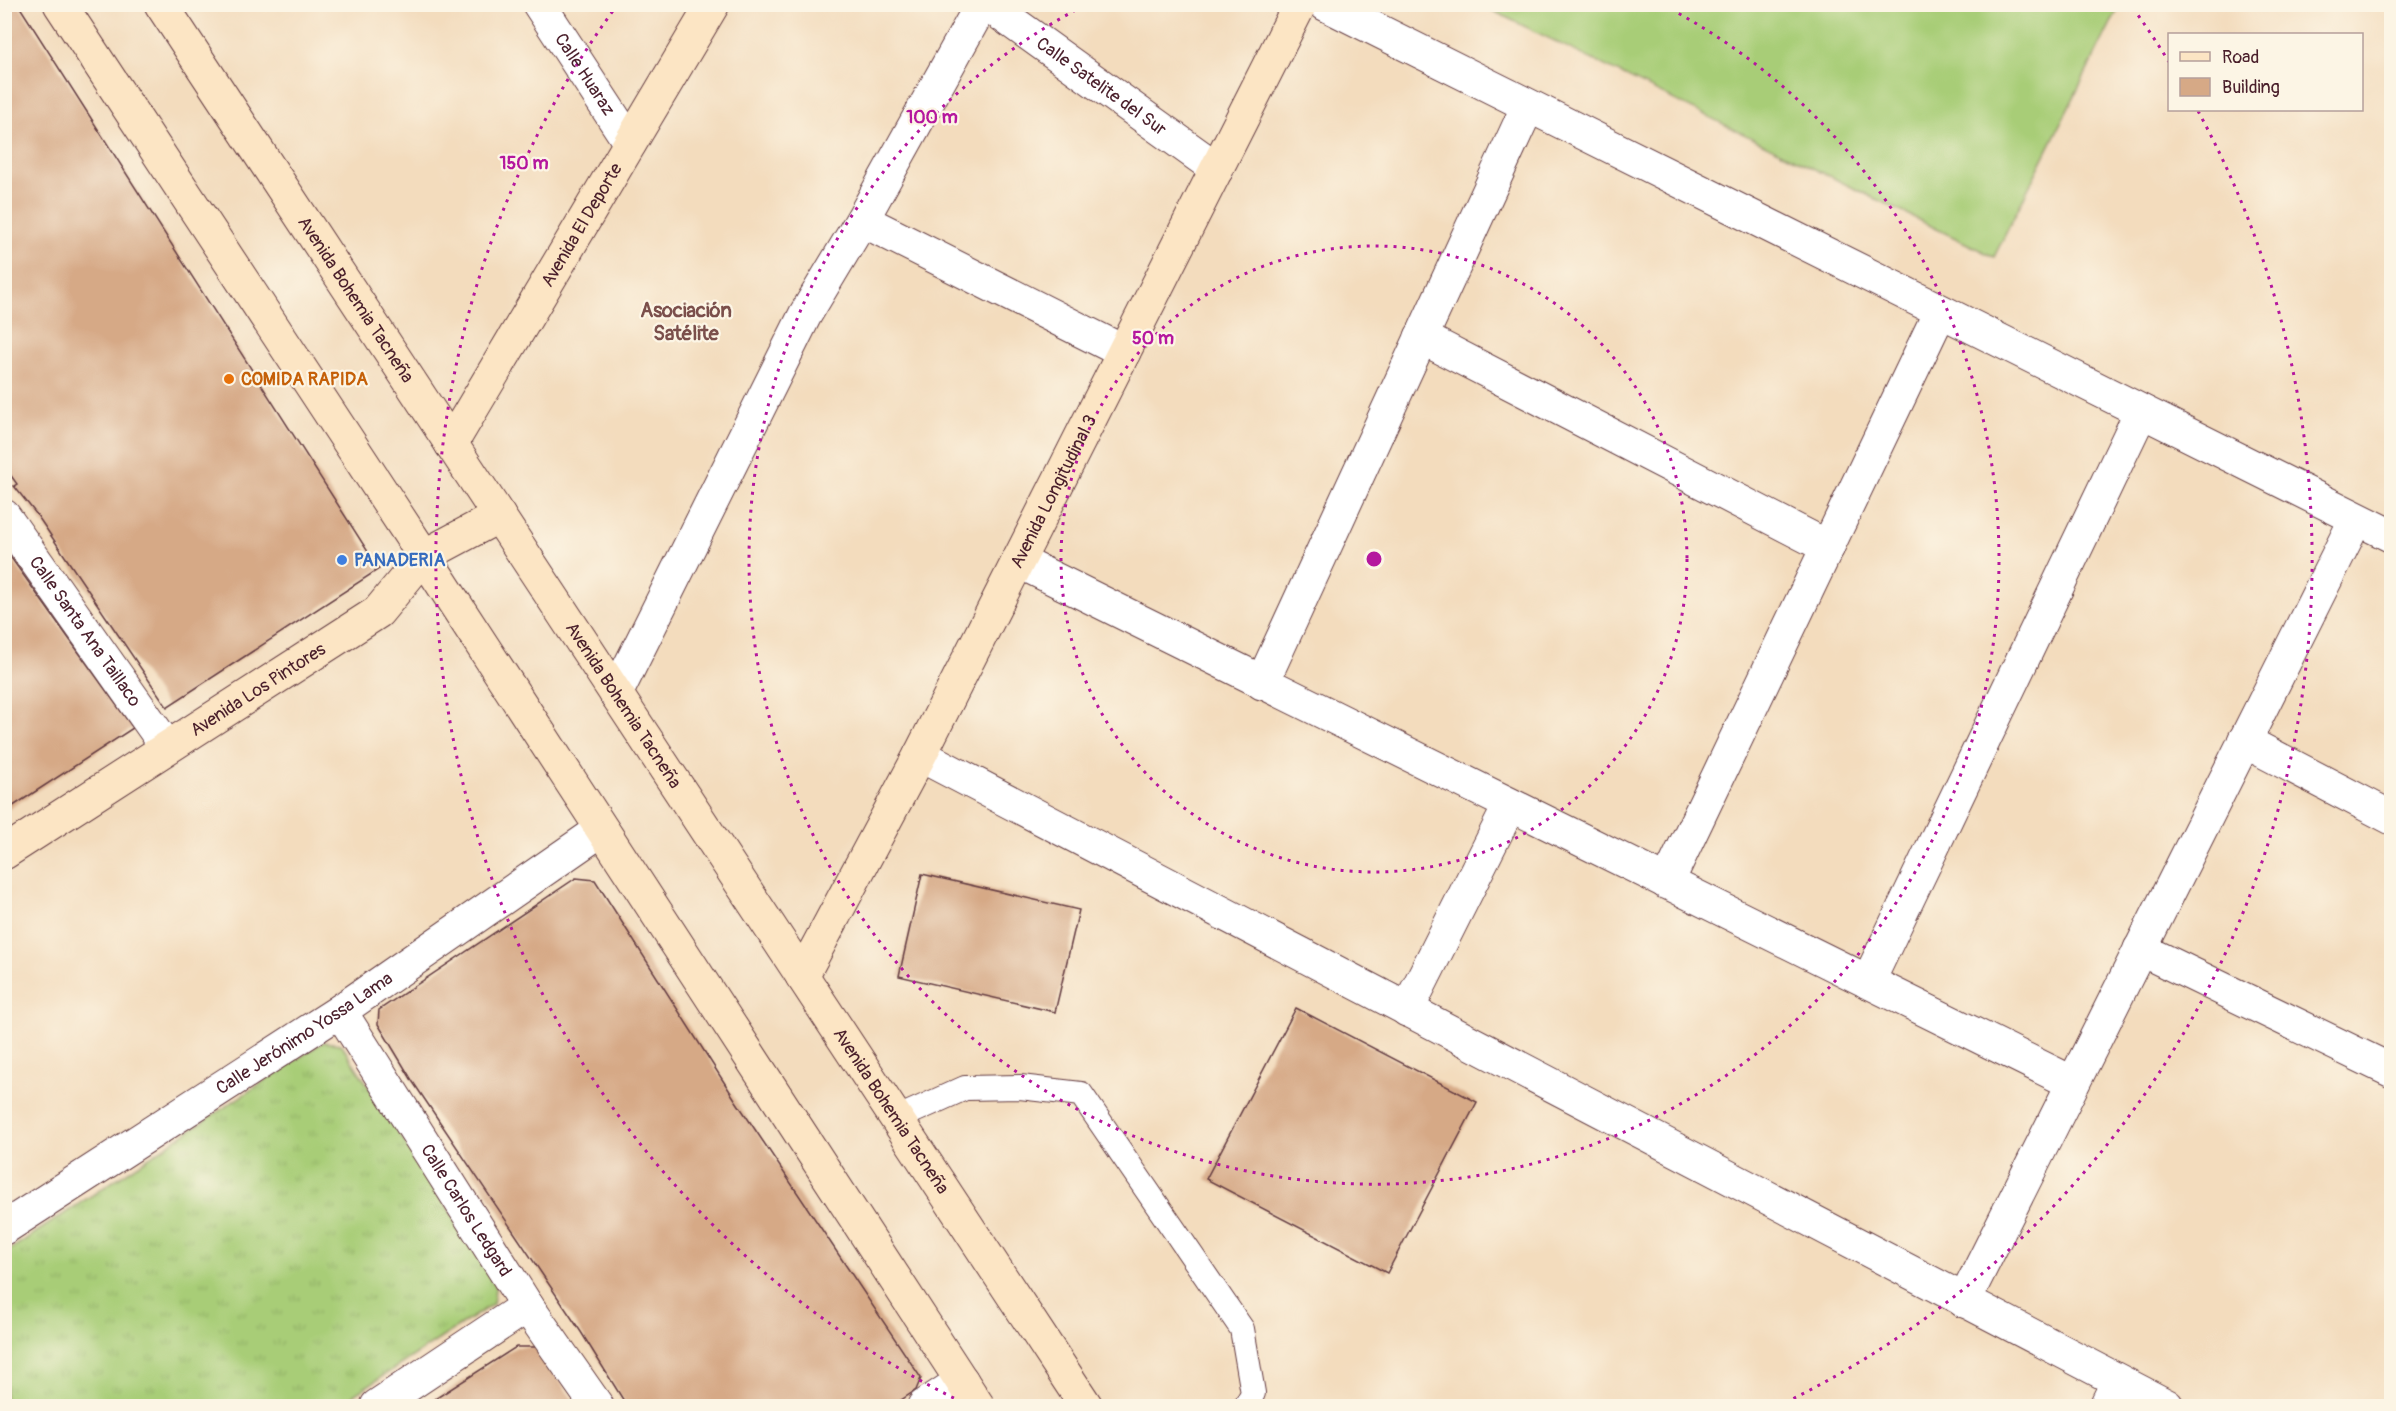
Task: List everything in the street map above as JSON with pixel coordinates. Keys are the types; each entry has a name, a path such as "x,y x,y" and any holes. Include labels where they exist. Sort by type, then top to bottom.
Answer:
{"main road":[{"path":"60,4 424,556 970,1394"},
{"name":"Avenida Bohemia Tacneña","path":"161,4 1086,1407"},
{"name":"Avenida El Deporte","path":"451,444 713,4"},
{"name":"Avenida Longitudinal 3","path":"802,976 920,755 1300,4"},
{"name":"Avenida Los Pintores","path":"4,853 378,612 424,556 499,516"}],"street":[{"name":"Calle Huaraz","path":"539,4 630,144"},
{"path":"616,694 805,315 862,220 982,4"},
{"name":"Calle Satelite del Sur","path":"987,4 1217,169"},
{"path":"1325,4 2391,536"},
{"path":"1262,683 1528,106"},
{"path":"862,220 1124,352"},
{"path":"1667,883 1940,312"},
{"path":"1421,338 1828,547"},
{"path":"1868,982 2142,412"},
{"name":"Calle Santa Ana Taillaco","path":"4,516 167,747"},
{"path":"1964,1300 2356,519"},
{"path":"1018,561 2073,1083"},
{"path":"2244,741 2391,818"},
{"path":"920,755 1964,1300 2112,1394 2167,1407"},
{"path":"1407,1010 1510,805"},
{"name":"Calle Jerónimo Yossa Lama","path":"4,1228 340,1011 601,830"},
{"path":"2140,949 2391,1071"},
{"name":"Calle Carlos Ledgard","path":"340,1011 527,1306 597,1407"},
{"path":"377,1407 527,1306"},
{"path":"924,1407 970,1394"}],"lane":[{"path":"896,1119 965,1088 1020,1087 1081,1094 1242,1329 1253,1393 1246,1407"}],"green space":[{"path":"2120,4 1994,257 1481,5"},
{"path":"323,1042 341,1044 496,1282 493,1304 337,1406 5,1406 5,1253"}],"building":[{"path":"4,4 18,4 379,569 167,707 37,515 14,486 17,484 4,466"},
{"path":"4,548 133,728 4,812"},
{"path":"922,874 1079,910 1055,1012 899,976"},
{"path":"576,878 595,880 736,1101 921,1378 916,1390 892,1406 627,1406 581,1332 413,1082 378,1024 379,1010"},
{"path":"1296,1008 1477,1102 1387,1273 1206,1179"},
{"path":"516,1347 536,1347 577,1406 424,1406"}],"place":[{"name":"COMIDA RAPIDA","path":"229,379"},
{"name":"PANADERIA","path":"342,560"}],"district":[{"name":"Asociación Satélite","path":"686,322"}]}
